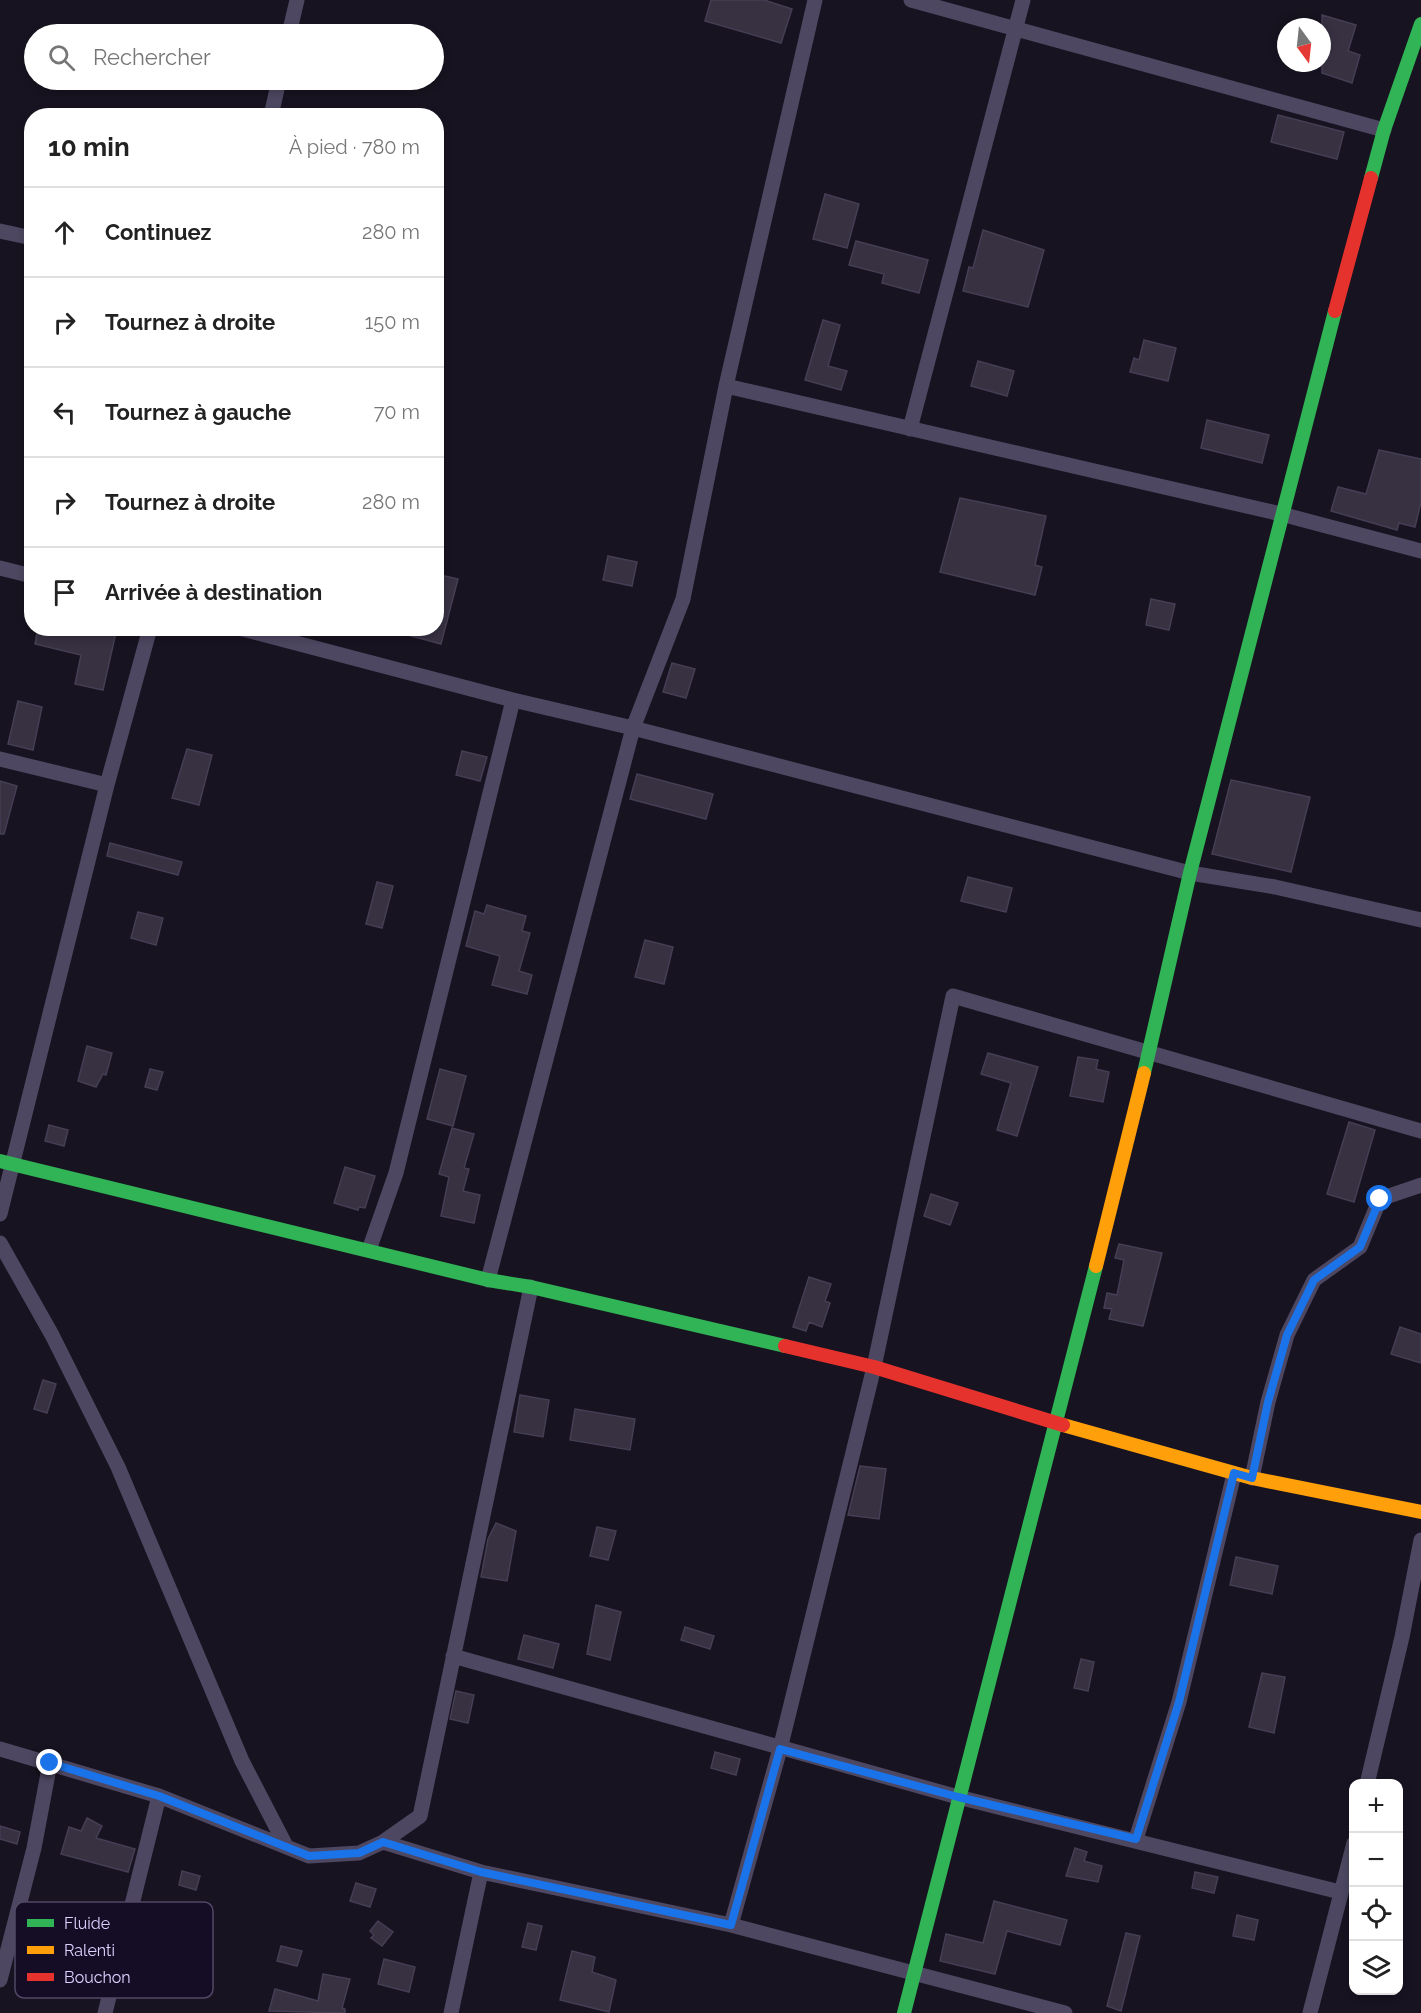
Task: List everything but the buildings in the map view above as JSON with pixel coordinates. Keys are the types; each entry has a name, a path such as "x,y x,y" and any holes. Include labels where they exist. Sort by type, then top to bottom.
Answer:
{"street":[{"path":"291,24 297,0"},
{"path":"488,1280 633,728 683,599 726,386 815,0"},
{"path":"911,0 1384,130"},
{"path":"910,429 1023,0"},
{"path":"904,2013 958,1797 1057,1424 1150,1051 1190,873 1281,514 1384,130 1421,24"},
{"path":"273,108 277,90"},
{"path":"0,231 24,236"},
{"path":"726,386 1281,514 1421,551"},
{"path":"0,568 24,574"},
{"path":"0,1214 6,1162 148,636"},
{"path":"269,636 1190,873 1275,887 1421,920"},
{"path":"369,1250 396,1173 513,700"},
{"path":"0,759 107,784"},
{"path":"731,1925 780,1749 874,1367 952,996 1150,1051 1421,1131"},
{"path":"6,1162 488,1280 531,1287 874,1367 1057,1424 1252,1478 1421,1512"},
{"path":"1252,1478 1268,1402 1287,1335 1314,1280 1360,1247 1380,1199 1421,1185"},
{"path":"0,1243 52,1335 118,1467 242,1761 285,1846"},
{"path":"0,1749 159,1796 309,1856 359,1853 383,1842 420,1816 531,1287"},
{"path":"1136,1839 1179,1702 1234,1473"},
{"path":"1368,1779 1402,1637 1421,1540"},
{"path":"453,1656 958,1797 1136,1839 1340,1892"},
{"path":"20,1902 34,1848 50,1763"},
{"path":"133,1902 159,1796"},
{"path":"383,1842 481,1872 731,1925 1065,2013"},
{"path":"1310,2013 1349,1858"},
{"path":"451,2013 481,1872"},
{"path":"0,1980 15,1922"},
{"path":"105,2013 109,1998"}],"traffic: fast":[{"path":"1371,178 1384,130 1421,24"},
{"path":"1144,1073 1190,873 1335,311"},
{"path":"0,1161 488,1280 531,1287 785,1346"},
{"path":"904,2013 1096,1266"}],"traffic: slow":[{"path":"1096,1266 1144,1073"},
{"path":"1063,1425 1252,1478 1421,1512"}],"traffic: jam":[{"path":"1335,311 1371,178"},
{"path":"785,1346 874,1367 1063,1425"}],"route":[{"path":"50,1763 159,1796 309,1856 359,1853 383,1842 481,1872 646,1905 731,1925 780,1749 958,1797 1136,1839 1179,1702 1234,1473 1252,1478 1268,1402 1287,1335 1314,1280 1360,1247 1380,1199"}]}
